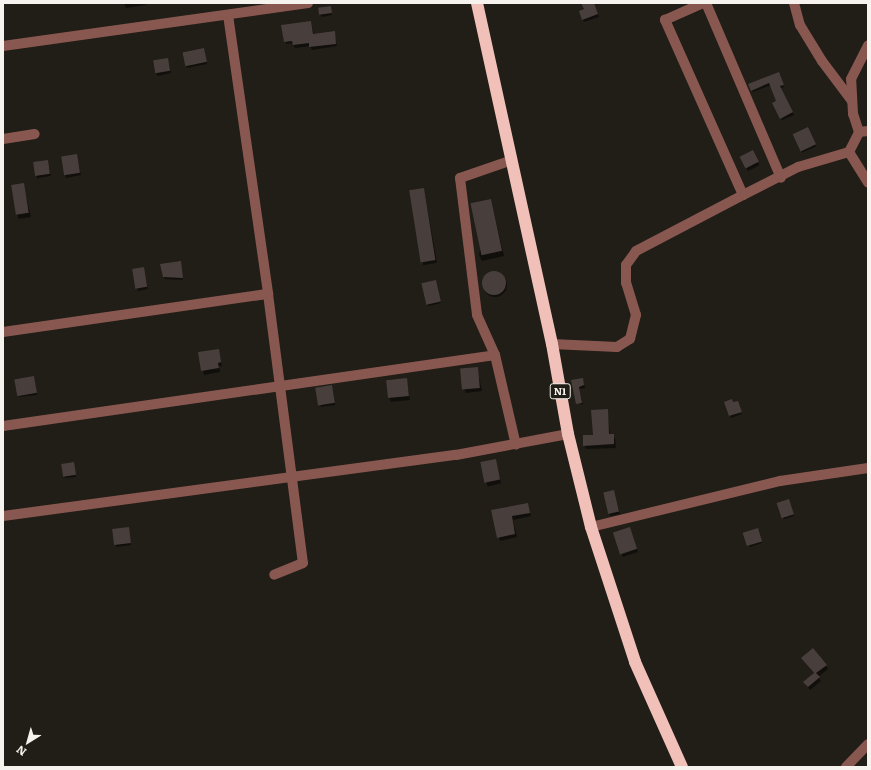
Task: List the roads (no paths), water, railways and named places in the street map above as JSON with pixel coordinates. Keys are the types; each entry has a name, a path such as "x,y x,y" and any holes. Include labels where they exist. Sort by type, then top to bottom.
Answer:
{"highway":[{"name":"N1","path":"477,3 552,344 568,434 591,527 635,662 682,767"}],"street":[{"path":"3,46 228,15 238,8 303,3"},
{"path":"743,195 664,20 704,3 781,178"},
{"path":"794,3 800,25 822,61 852,101"},
{"path":"228,15 281,387 304,563 274,575"},
{"path":"552,344 617,347 630,339 636,315 626,283 626,264 636,251 743,195 781,178 798,167 849,152 864,132 853,114 851,79 868,45"},
{"path":"3,139 35,134"},
{"path":"849,152 868,183"},
{"path":"512,160 460,178 477,315 495,355 516,445"},
{"path":"3,332 268,294"},
{"path":"3,426 495,355"},
{"path":"3,516 293,475 456,455 516,445 568,434"},
{"path":"591,527 780,481 868,468"},
{"path":"851,765 868,744"}]}
